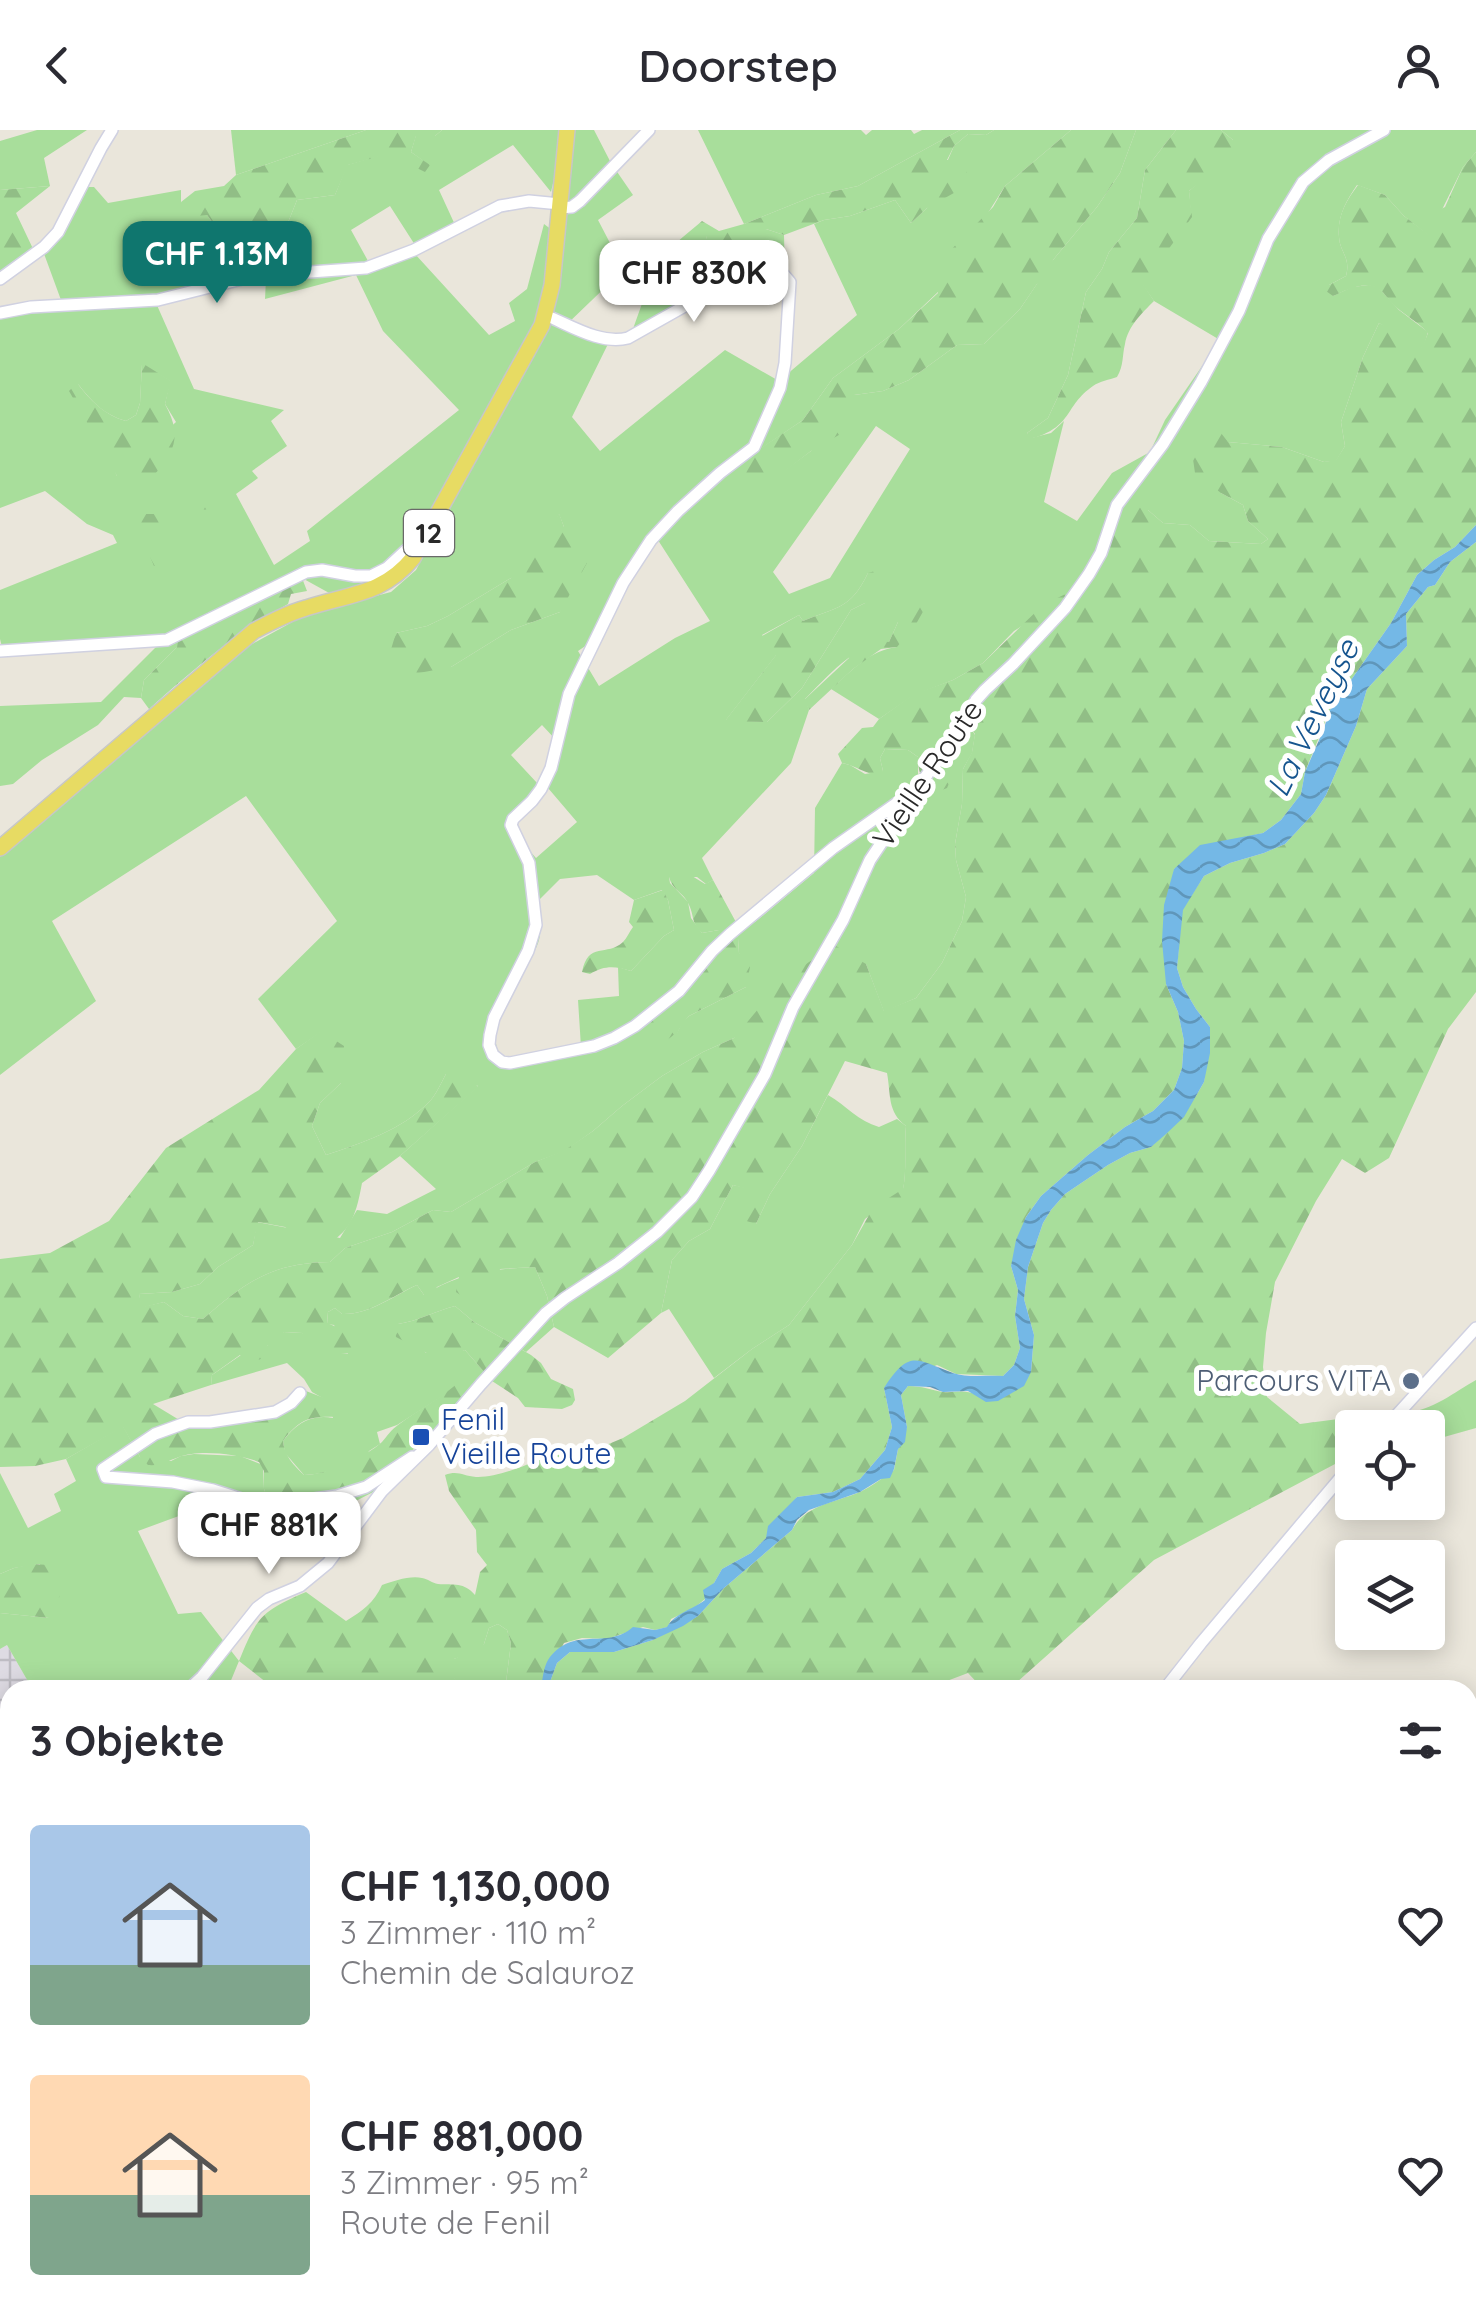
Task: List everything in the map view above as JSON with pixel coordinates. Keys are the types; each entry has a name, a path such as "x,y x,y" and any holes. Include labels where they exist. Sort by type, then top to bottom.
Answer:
{"main road":[{"name":"12","path":"0,848 254,631 300,610 378,588 402,572 423,543 534,342 545,315 552,285 568,130"}],"street":[{"path":"0,279 58,232 112,130"},
{"path":"0,313 30,307 158,300 254,276 366,268 414,250 500,206 529,201 572,207 650,130"},
{"name":"Vieille Route","path":"430,1445 546,1313 658,1232 699,1188 765,1074 793,1007 866,868 960,730 976,700 1066,608 1089,574 1118,505 1202,382 1239,310 1261,252 1295,193 1320,166 1384,130"},
{"path":"545,315 588,333 618,340 738,276 784,276 790,282 786,362 780,388 754,446 678,511 651,540 623,583 568,694 551,768 541,789 513,819 511,825 529,863 536,926 492,1027 489,1042 493,1054 504,1063 522,1062 594,1046 629,1030 672,997 730,934 833,848 896,803 908,803"},
{"path":"0,651 167,640 306,572 371,576 387,568 416,542 423,543"},
{"path":"1401,1410 1476,1328"},
{"path":"300,1393 275,1412 188,1422 155,1434 103,1469 106,1477 173,1482 254,1503 284,1503 337,1496 366,1487 430,1445"},
{"path":"199,1680 257,1608 300,1586 328,1564 382,1490 430,1445"},
{"path":"1172,1680 1335,1484"}],"shaded area":[{"path":"7,1645 27,1680 0,1680 0,1649"}],"green space":[{"path":"37,130 87,130 44,158 50,186 0,190 0,141"},
{"path":"231,130 366,130 236,175"},
{"path":"366,130 442,130 435,136 416,136 411,152 430,165 425,172 388,154 348,165 335,195 297,200 287,225 272,237 247,236 228,243 207,215 186,217 181,202 195,191 224,186 236,175"},
{"path":"442,130 561,130 551,192 513,145 439,190 456,227 415,245 390,206 351,230 373,270 415,254 489,335 515,321 509,303 527,289 544,224 552,230 547,289 537,321 404,562 380,579 331,594 302,578 239,610 231,600 144,680 141,698 124,697 98,725 42,760 13,784 0,786 0,706 101,702 156,647 2,647 0,590 117,543 113,535 87,524 45,491 0,508 0,313 61,300 43,251 59,239 87,187 94,187 108,203 181,190 181,202 207,215 228,243 247,236 273,237 287,225 297,200 335,195 347,165 388,153 429,165 411,152 416,135 435,136","holes":["356,275 383,331 459,410 307,531 310,541 274,565 236,494 258,478 252,471 287,446 271,421 284,410 194,389 156,303 266,279 265,299","142,364 170,381 165,404 176,422 117,476 78,384 99,407 126,421 136,415 140,403"]},
{"path":"575,130 594,130 633,195 598,220 622,266 660,247 669,250 657,271 659,285 705,244 707,235 766,229 784,235 785,279 738,278 629,340 644,298 617,276 564,327 608,344 572,417 600,451 725,350 779,381 857,315 814,224 895,200 911,223 927,208 954,146 968,134 1071,130 1005,186 938,292 899,329 833,378 803,420 726,472 785,470 811,451 854,395 883,391 909,380 957,345 984,344 1020,309 1053,260 1097,207 1120,173 1136,130 1176,130 1145,170 1137,218 1109,252 1086,292 1068,375 1048,418 1027,433 1031,438 1051,433 1064,421 1044,502 1077,521 1112,473 1150,452 1165,420 1220,340 1154,301 1142,284 1191,217 1189,191 1206,176 1233,140 1221,130 1476,130 1476,152 1463,167 1429,236 1385,195 1357,185 1346,203 1339,230 1347,270 1346,276 1329,285 1333,296 1352,287 1378,287 1399,310 1428,332 1423,349 1379,323 1341,422 1345,446 1336,461 1324,462 1282,447 1228,442 1221,493 1243,505 1248,521 1268,539 1261,544 1209,541 1190,525 1163,523 1148,510 1090,582 1014,631 983,663 914,695 879,719 831,689 870,657 897,647 898,622 889,642 854,654 805,699 809,710 791,763 702,858 713,880 706,884 697,877 669,877 688,902 691,918 702,933 719,930 677,1034 689,1016 746,987 737,924 755,922 814,873 815,808 842,763 865,774 883,771 880,758 885,749 908,750 918,757 918,774 931,771 951,757 966,721 975,735 972,753 963,769 955,844 966,897 962,921 942,963 916,998 884,1012 866,964 662,1076 565,1151 535,1162 451,1212 433,1210 392,1232 345,1248 330,1262 291,1266 261,1277 203,1319 183,1316 164,1302 141,1308 139,1294 172,1292 200,1284 218,1267 253,1245 257,1222 340,1238 357,1210 387,1214 436,1189 400,1156 478,1086 446,1074 432,1099 407,1120 326,1155 312,1126 320,1103 341,1083 321,1032 296,1049 258,999 337,921 246,796 52,921 96,1001 0,1075 0,857 243,649 307,614 391,592 416,570 548,323","holes":["876,426 910,449 830,578 789,594 773,572","559,514 564,527 560,612 511,630 451,667 396,633 448,616 511,578","656,537 710,621 675,638 599,686 578,651 600,636 622,585","868,573 865,603 851,610 802,688 767,722 726,720 777,654 762,635 799,615 803,621 834,609 855,594","542,725 556,740 538,784 511,755","548,788 577,822 536,858 507,825","597,875 634,900 662,890 674,930 631,971 618,967 619,996 578,1000 581,1047 506,1060 497,1048 499,1019 539,940 538,901 560,879"]},
{"path":"698,130 861,130 866,135 872,130 911,130 914,134 922,130 960,130 858,186 816,195 744,224"},
{"path":"960,130 994,130 986,135 968,134 954,146 947,160 963,160 970,184 927,208 911,223 895,200 784,235 766,229 752,244 719,247 707,236 705,244 712,266 675,295 659,285 665,256 702,221 719,231 816,195 858,186"},
{"path":"1071,130 1136,130 1120,173 1053,260 1051,278 1037,284 1020,309 984,344 957,345 909,380 883,391 854,395 859,413 851,428 785,471 731,484 725,472 803,420 833,378 899,329 938,293 939,262 993,207 1005,186"},
{"path":"1176,130 1221,130 1233,140 1232,158 1189,191 1192,217 1143,284 1154,301 1129,331 1117,377 1093,386 1054,429 1030,439 1027,433 1048,418 1068,375 1086,292 1109,252 1137,218 1145,170"},
{"path":"1476,152 1476,525 1455,547 1417,575 1391,623 1330,710 1305,772 1301,794 1281,820 1263,833 1237,839 1174,869 1166,984 1178,1012 1184,1041 1182,1068 1174,1090 1153,1111 1088,1155 1041,1196 1026,1217 1011,1266 1018,1290 1015,1316 1020,1348 1014,1365 1003,1376 956,1374 937,1365 884,1388 892,1427 885,1450 860,1479 833,1492 797,1497 766,1538 751,1553 722,1569 705,1599 671,1619 668,1627 643,1627 607,1639 582,1638 564,1643 545,1680 506,1680 511,1643 507,1630 498,1624 489,1628 477,1654 454,1659 456,1680 263,1680 239,1661 263,1617 306,1592 346,1621 367,1606 382,1585 402,1579 418,1577 458,1585 475,1595 480,1572 487,1565 477,1552 476,1530 449,1491 445,1475 497,1475 561,1449 587,1453 623,1438 685,1401 789,1325 852,1245 873,1208 903,1189 906,1126 893,1109 887,1073 845,1061 756,1224 737,1218 747,1189 733,1185 710,1229 689,1241 672,1260 661,1313 608,1358 554,1327 535,1267 500,1269 497,1286 490,1294 462,1296 456,1292 459,1277 437,1287 430,1298 417,1285 362,1311 342,1314 335,1308 328,1312 327,1323 356,1340 357,1352 311,1354 302,1333 284,1332 281,1340 267,1346 266,1357 250,1363 240,1355 212,1375 211,1385 153,1404 181,1421 275,1412 306,1391 340,1404 344,1408 338,1417 307,1420 283,1441 290,1460 304,1475 334,1469 366,1453 461,1380 474,1381 469,1398 437,1433 401,1458 375,1491 333,1513 306,1539 287,1539 273,1527 259,1462 208,1453 148,1465 123,1427 66,1459 35,1466 0,1467 0,1259 50,1253 109,1221 166,1148 259,1090 296,1049 321,1031 344,1046 341,1083 320,1103 312,1126 326,1155 407,1120 432,1099 446,1074 464,1069 478,1087 400,1156 362,1183 349,1224 327,1245 316,1252 285,1227 258,1222 253,1245 218,1267 200,1284 172,1292 139,1294 142,1307 164,1302 183,1316 203,1319 261,1277 291,1266 330,1262 345,1248 392,1232 433,1210 451,1212 535,1162 565,1150 662,1076 734,1038 779,984 836,946 866,964 884,1011 916,998 942,963 962,921 966,897 955,844 963,769 975,734 966,722 954,755 942,769 951,779 942,790 923,778 918,757 908,750 885,749 880,758 880,775 842,763 838,754 862,728 873,727 914,694 953,680 983,663 1043,605 1090,582 1125,503 1148,510 1163,523 1190,525 1209,541 1261,544 1268,539 1248,521 1243,505 1195,473 1193,459 1202,430 1214,424 1228,442 1282,447 1324,462 1336,460 1345,446 1341,422 1379,323 1408,336 1422,348 1428,333 1374,286 1356,287 1333,296 1326,291 1346,276 1347,264 1339,237 1343,209 1358,185 1385,195 1429,235 1429,215 1445,207 1463,167"},
{"path":"50,186 16,213 35,253 0,277 0,190"},
{"path":"142,363 171,381 165,404 174,439 168,458 153,476 144,486 132,486 117,476 69,391 77,383 98,406 126,421 136,415 140,403"},
{"path":"214,484 218,486 212,509 198,510 187,527 159,531 159,563 154,566 132,514 173,514"},
{"path":"559,513 587,563 560,612 511,630 451,667 395,674 388,659 396,633 448,616 511,578 518,560"},
{"path":"1476,542 1476,992 1448,1029 1389,1158 1365,1173 1342,1159 1275,1282 1263,1367 1267,1397 1300,1424 1335,1419 1335,1464 1154,1560 1019,1680 975,1680 968,1673 949,1680 551,1680 557,1663 570,1652 614,1652 653,1640 698,1616 805,1515 860,1492 894,1470 907,1427 901,1395 908,1386 977,1395 1031,1372 1034,1335 1024,1299 1028,1267 1043,1223 1065,1194 1108,1165 1151,1147 1204,1082 1210,1027 1183,987 1177,968 1182,910 1204,876 1285,844 1314,813 1356,726 1367,689 1407,646 1406,614 1428,587 1435,585 1450,562"},
{"path":"875,571 880,590 851,610 802,688 767,722 725,721 776,655 762,636 799,615 803,621 842,605 855,594 868,573"},
{"path":"302,578 307,591 291,594 288,604 233,639 149,709 141,698 144,680 177,647 181,627 231,600 239,610"},
{"path":"919,597 929,601 897,647 881,649 853,669 809,710 804,700 849,658 851,640 871,634 876,641 889,642 898,622"},
{"path":"679,868 705,884 713,880 737,924 739,953 750,967 746,987 689,1016 667,1040 655,1035 649,1026 663,1001 683,985 693,964 719,937 719,930 702,933 696,925 688,903 669,877"},
{"path":"663,890 674,930 631,971 610,967 590,974 582,972 593,953 626,939 633,927 629,922 634,900"},
{"path":"828,1095 879,1127 897,1119 906,1126 903,1190 865,1219 852,1245 789,1325 714,1378 669,1309 661,1313 672,1260 689,1241 710,1229 733,1185 747,1188 756,1224"},
{"path":"535,1267 554,1327 526,1352 474,1322 455,1306 398,1324 426,1353 465,1350 492,1381 469,1398 444,1395 397,1425 377,1432 380,1444 369,1451 364,1462 304,1475 285,1453 283,1441 298,1425 310,1419 333,1418 328,1401 312,1392 287,1363 211,1385 212,1375 241,1355 267,1346 284,1332 302,1333 333,1352 348,1354 334,1325 327,1324 328,1312 335,1308 342,1314 352,1313 417,1285 424,1295 477,1273"},
{"path":"455,1306 474,1322 531,1355 551,1379 573,1389 572,1405 562,1409 525,1407 492,1381 465,1350 438,1359 396,1337 394,1327 398,1324"},
{"path":"1476,1380 1476,1428 1445,1437 1445,1410 1420,1410"},
{"path":"123,1426 140,1457 171,1461 194,1454 240,1456 263,1465 264,1489 270,1505 206,1506 138,1531 178,1614 201,1612 239,1661 231,1680 27,1680 7,1645 0,1649 0,1613 49,1618 40,1564 0,1574 0,1473 28,1528 61,1511 54,1494 76,1481 66,1459"},
{"path":"32,1564 57,1569 59,1595 53,1613 49,1618 0,1613 0,1574"},
{"path":"498,1624 507,1630 511,1643 506,1680 455,1680 454,1659 484,1644 489,1628"}],"water":[{"path":"1476,525 1476,542 1450,562 1435,585 1428,587 1406,614 1407,646 1367,689 1356,726 1314,813 1285,844 1204,876 1183,910 1177,968 1183,987 1210,1027 1204,1082 1184,1117 1166,1134 1151,1147 1108,1165 1065,1194 1043,1223 1028,1267 1024,1299 1034,1335 1031,1372 1024,1386 998,1401 986,1402 968,1391 943,1392 908,1386 901,1395 907,1427 905,1442 898,1449 890,1478 809,1510 792,1530 683,1626 614,1652 570,1652 557,1663 551,1680 542,1680 546,1663 568,1643 612,1637 633,1627 667,1627 705,1600 703,1590 714,1583 722,1569 751,1553 766,1538 768,1526 797,1497 833,1492 860,1479 885,1450 892,1427 884,1388 908,1362 922,1361 971,1376 1003,1376 1014,1365 1020,1348 1015,1316 1018,1290 1011,1266 1026,1217 1041,1196 1088,1155 1153,1111 1174,1090 1182,1068 1184,1041 1178,1012 1166,984 1162,941 1164,905 1174,869 1200,845 1263,833 1281,820 1301,794 1305,772 1330,710 1391,623 1417,575 1455,547"}],"place":[{"name":"Parcours VITA","path":"1411,1381"},
{"name":"Fenil Vieille Route","path":"421,1437"}],"water label":[{"name":"La Veveyse","path":"1313,718"}]}
